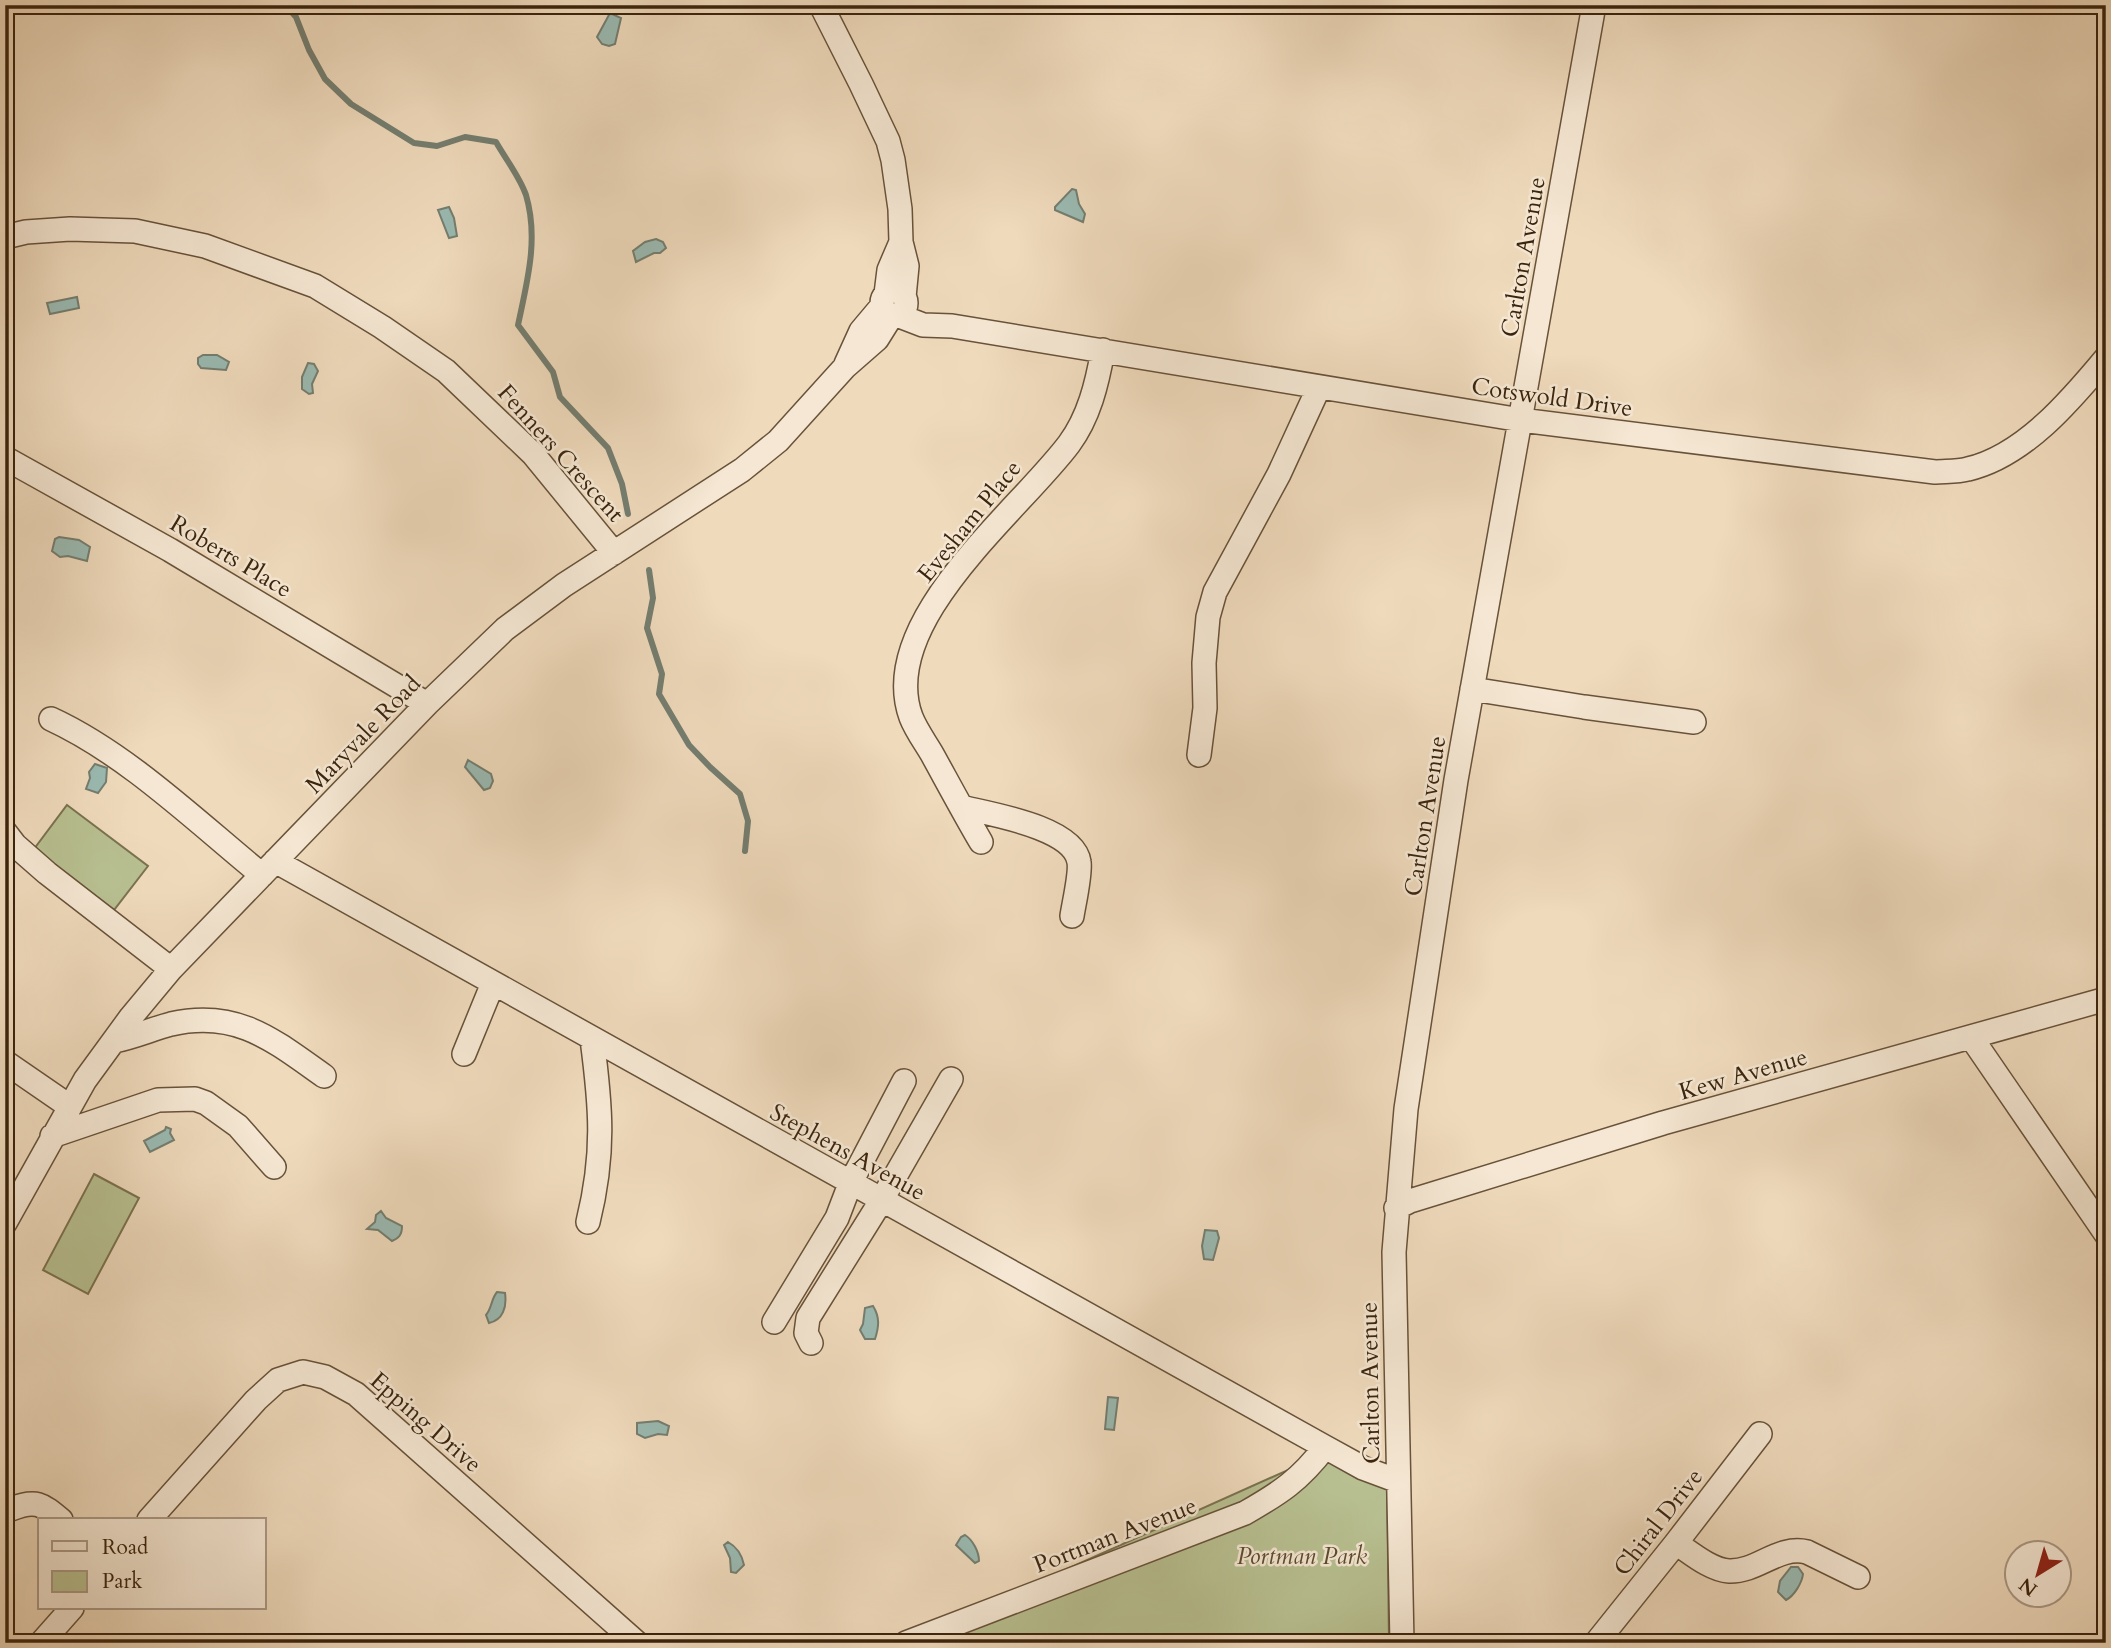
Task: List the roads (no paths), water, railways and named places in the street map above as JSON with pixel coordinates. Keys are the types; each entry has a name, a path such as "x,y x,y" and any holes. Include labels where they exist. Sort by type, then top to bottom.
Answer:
{"street":[{"name":"Maryvale Road","path":"5,1223 85,1080 171,969 427,704 506,629 564,585 742,470 778,441 845,367 861,331 894,304 889,270 901,242 897,178 888,141 821,5"},
{"name":"Carlton Avenue","path":"1402,1643 1394,1252 1406,1109 1456,780 1594,5"},
{"name":"Fenners Crescent","path":"5,237 26,232 70,229 135,231 205,246 315,286 446,370 533,454 614,553"},
{"name":"Cotswold Drive","path":"894,304 929,310 952,326 1521,420 1935,472 1968,469 1998,456 2056,415 2106,358"},
{"name":"Evesham Place","path":"981,842 911,717 904,680 910,654 937,600 972,551 1069,444 1094,394 1103,351"},
{"path":"1199,755 1205,708 1204,663 1208,617 1215,592 1279,474 1319,387"},
{"name":"Roberts Place","path":"5,458 170,550 427,704"},
{"path":"1472,689 1695,722"},
{"name":"Stephens Avenue","path":"51,719 109,753 269,868 492,983 1363,1468 1398,1481"},
{"path":"961,807 1033,825 1057,836 1073,849 1079,862 1072,916"},
{"path":"5,832 15,845 47,873 171,969"},
{"path":"464,1054 492,983"},
{"name":"Kew Avenue","path":"1396,1208 1410,1201 1663,1123 2106,999"},
{"path":"114,1041 197,1020 231,1023 248,1027 274,1040 324,1076"},
{"path":"1971,1037 2106,1234"},
{"path":"588,1222 595,1192 602,1125 592,1039"},
{"path":"5,1062 69,1106"},
{"path":"811,1343 806,1333 808,1318 881,1201 951,1079"},
{"path":"774,1322 837,1218 850,1184 904,1082"},
{"path":"52,1136 158,1100 195,1099 206,1103 238,1126 274,1167"},
{"name":"Epping Drive","path":"151,1518 256,1399 278,1380 303,1372 324,1377 356,1394 637,1643"},
{"name":"Chiral Drive","path":"1596,1643 1760,1434"},
{"name":"Portman Avenue","path":"906,1643 1245,1513 1285,1490 1325,1447"},
{"path":"11,1509 26,1504 43,1505 59,1518"},
{"path":"1676,1543 1726,1571 1747,1567 1786,1551 1798,1549 1858,1577"},
{"path":"41,1643 70,1610"}],"water":[{"path":"610,13 621,18 615,44 609,46 602,44 597,37"},
{"path":"1072,189 1076,190 1079,204 1085,214 1083,222 1055,210"},
{"path":"449,207 457,236 449,238 438,210"},
{"path":"656,239 663,242 666,248 636,262 633,251 645,242"},
{"path":"77,297 79,308 50,314 47,303"},
{"path":"203,355 217,355 229,362 226,370 201,368 198,358"},
{"path":"308,363 314,364 318,371 312,384 313,393 309,394 302,389 302,377"},
{"path":"59,537 79,540 90,547 87,561 68,556 60,557 52,551 55,539"},
{"path":"468,760 491,774 493,781 490,788 484,790 465,767"},
{"path":"95,764 107,768 106,782 98,793 86,789 89,772"},
{"path":"166,1127 171,1129 174,1140 150,1152 144,1141"},
{"path":"381,1211 386,1218 402,1226 397,1239 392,1241 378,1230 367,1229"},
{"path":"1205,1230 1217,1231 1219,1238 1213,1260 1204,1259 1202,1246"},
{"path":"497,1292 505,1293 505,1308 498,1319 489,1323 486,1315"},
{"path":"873,1306 878,1318 876,1335 875,1339 865,1339 860,1330 865,1308"},
{"path":"1108,1397 1118,1398 1114,1430 1105,1429"},
{"path":"658,1421 669,1426 667,1435 658,1434 645,1438 637,1434 637,1423"},
{"path":"965,1535 977,1550 979,1561 975,1563 956,1545"},
{"path":"728,1542 743,1561 744,1565 736,1573 731,1572 730,1558 724,1545"},
{"path":"1791,1567 1798,1567 1803,1574 1797,1589 1786,1600 1778,1592 1780,1581"}],"waterway":[{"path":"285,5 296,17 309,50 325,79 351,104 414,143 437,146 465,137 496,142 520,181 530,211 532,244 518,325 553,372 560,397 608,448 622,484 628,514"},
{"path":"649,570 653,598 647,628 662,674 659,694 689,745 740,794 748,821 745,851"}],"park label":[{"name":"Portman Park","path":"1302,1556"}]}
